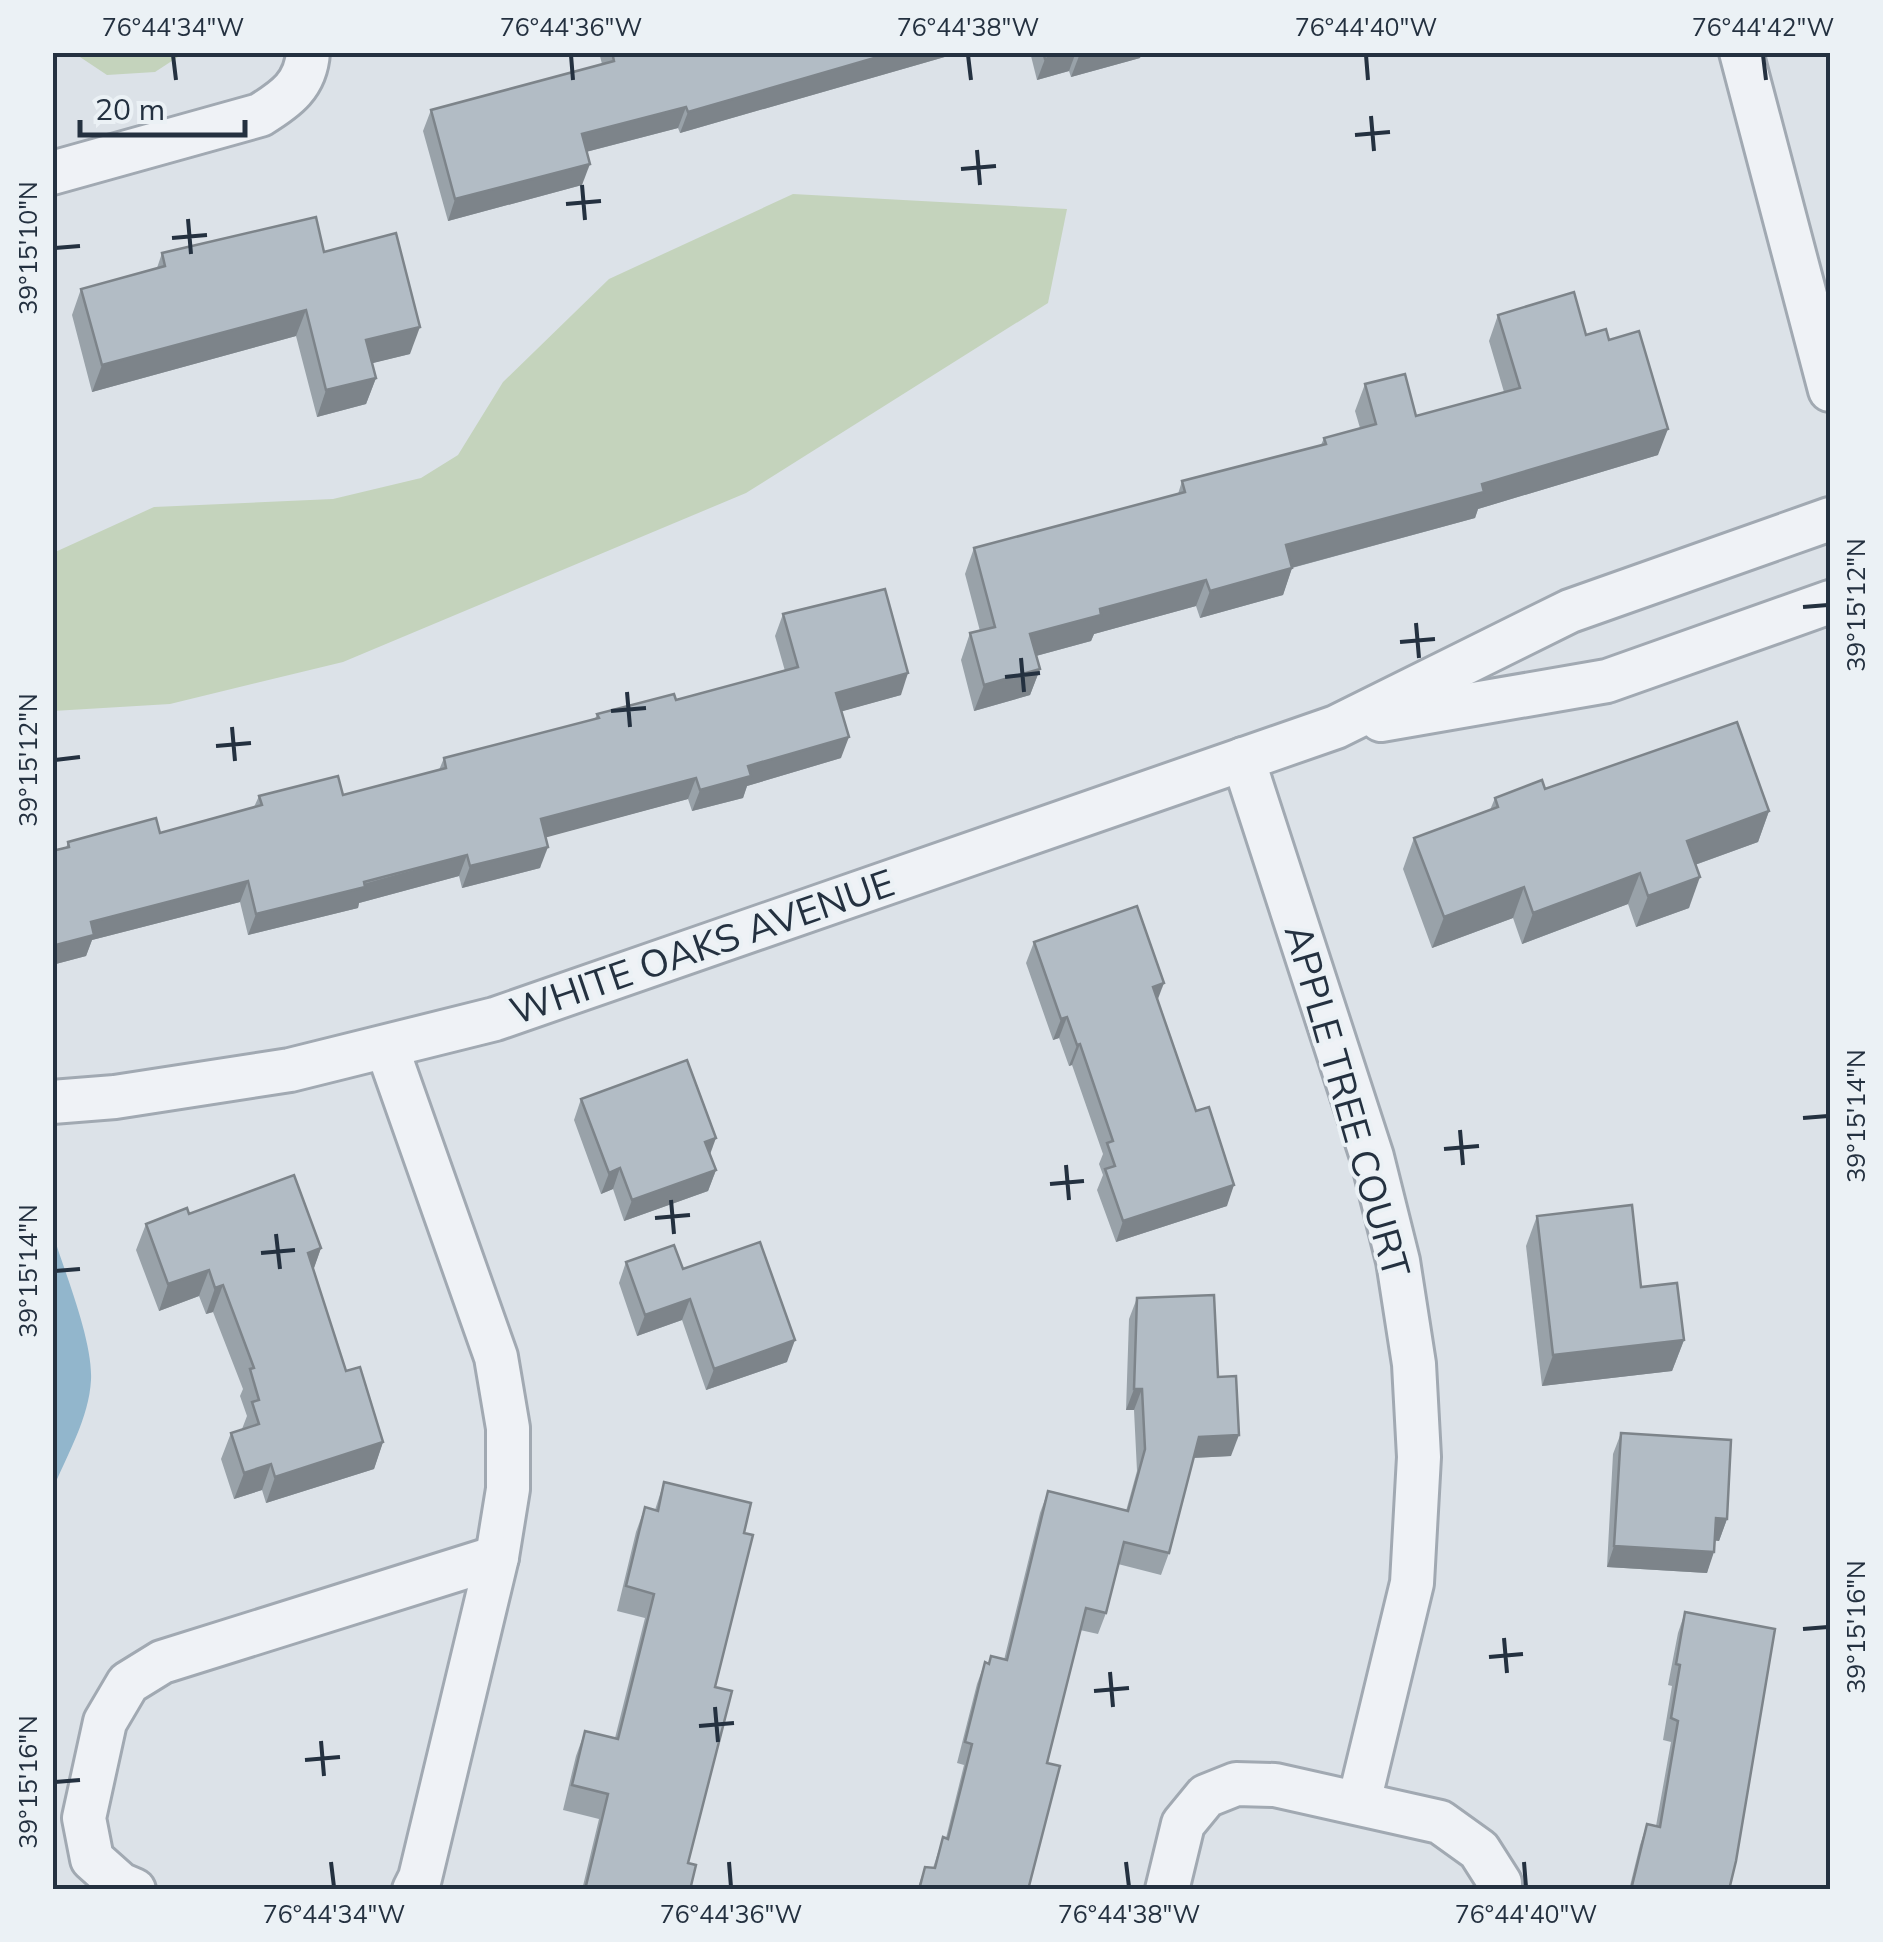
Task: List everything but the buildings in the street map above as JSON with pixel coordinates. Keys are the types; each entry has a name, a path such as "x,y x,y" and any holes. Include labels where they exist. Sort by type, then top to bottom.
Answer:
{"street":[{"path":"52,173 260,115 286,98 307,74 308,52"},
{"path":"1742,52 1830,390"},
{"name":"WHITE OAKS AVENUE","path":"52,1102 115,1098 290,1070 495,1019 1336,728 1570,611 1830,520"},
{"name":"WHITE OAKS AVENUE","path":"1336,728 1607,681 1830,602"},
{"name":"APPLE TREE COURT","path":"1243,760 1372,1157 1398,1261 1414,1364 1419,1457 1412,1583 1359,1802"},
{"path":"387,1048 496,1357 508,1444 508,1489 497,1557 414,1890"},
{"path":"134,1890 120,1884 92,1859 84,1818 105,1722 128,1684 162,1662 497,1557"},
{"path":"1167,1890 1183,1824 1206,1796 1236,1784 1275,1785 1440,1822 1479,1850 1500,1883 1500,1890"}],"green space":[{"path":"74,53 184,53 155,72 107,75"},
{"path":"793,194 1067,209 1048,303 746,493 343,662 170,704 53,711 53,553 154,507 333,499 421,478 458,455 503,382 609,279"}],"water":[{"path":"52,1231 83,1326 91,1380 82,1422 53,1489"}]}
